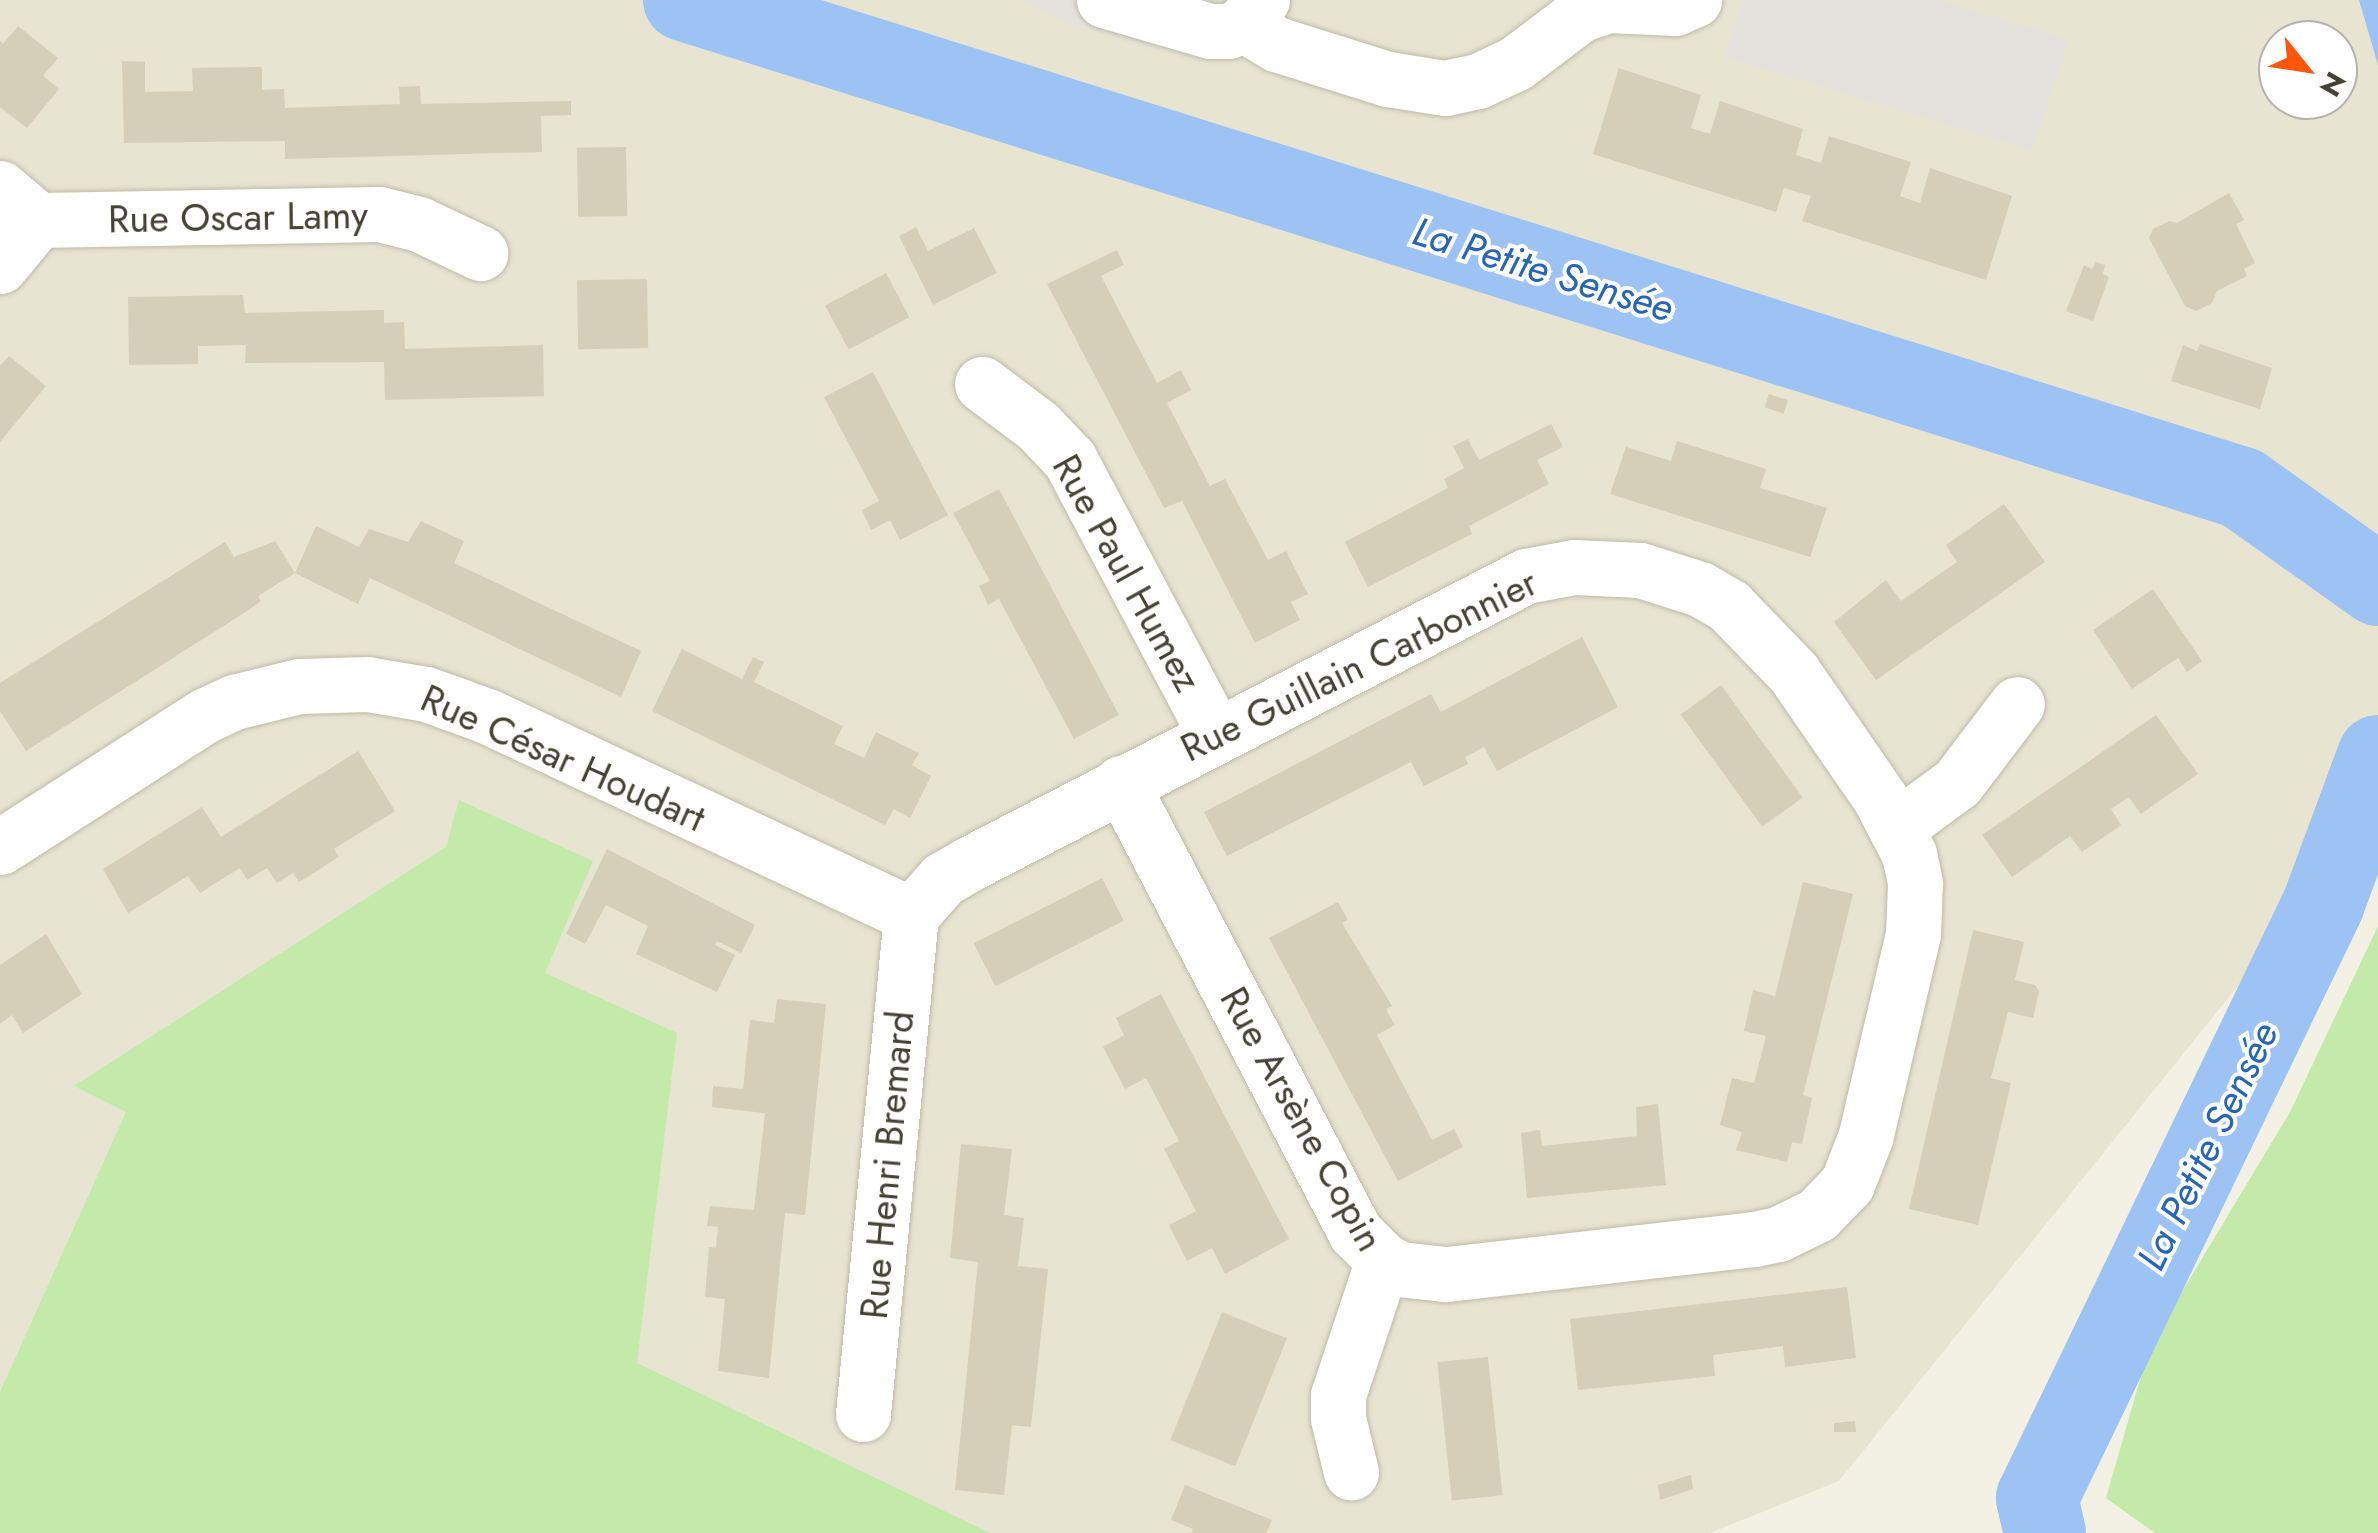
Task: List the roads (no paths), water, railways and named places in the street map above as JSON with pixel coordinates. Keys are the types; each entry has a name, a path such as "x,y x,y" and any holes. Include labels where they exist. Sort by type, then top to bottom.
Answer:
{"street":[{"path":"1104,0 1210,31 1228,31 1253,12 1276,44 1388,78 1445,88 1478,81 1516,63 1581,14 1608,5 1675,8 1694,0"},
{"path":"0,266 19,204"},
{"name":"Rue Oscar Lamy","path":"19,204 379,214 419,224 480,254"},
{"name":"Rue Paul Humez","path":"982,384 1038,426 1070,460 1215,734"},
{"name":"Rue Guillain Carbonnier","path":"911,915 953,872 1526,576 1574,566 1640,570 1700,589 1750,624 1793,672 1897,828 1910,854 1915,883 1913,934 1858,1161 1847,1184 1817,1215 1778,1234 1754,1239 1445,1274 1411,1271 1383,1260"},
{"name":"Rue César Houdart","path":"0,846 206,715 234,702 299,686 367,684 426,694 486,716 911,915"},
{"path":"1897,828 1957,783 2018,704"},
{"name":"Rue Arsène Copin","path":"1122,783 1356,1232 1383,1260 1338,1394 1338,1418 1351,1472"},
{"name":"Rue Henri Bremard","path":"863,1414 911,915"}],"water":[{"path":"2359,0 2378,0 2378,65"}],"waterway":[{"name":"La Petite Sensée","path":"684,0 2242,488 2378,585"},
{"name":"La Petite Sensée","path":"2045,1533 2037,1498 2323,905 2378,756"}]}
